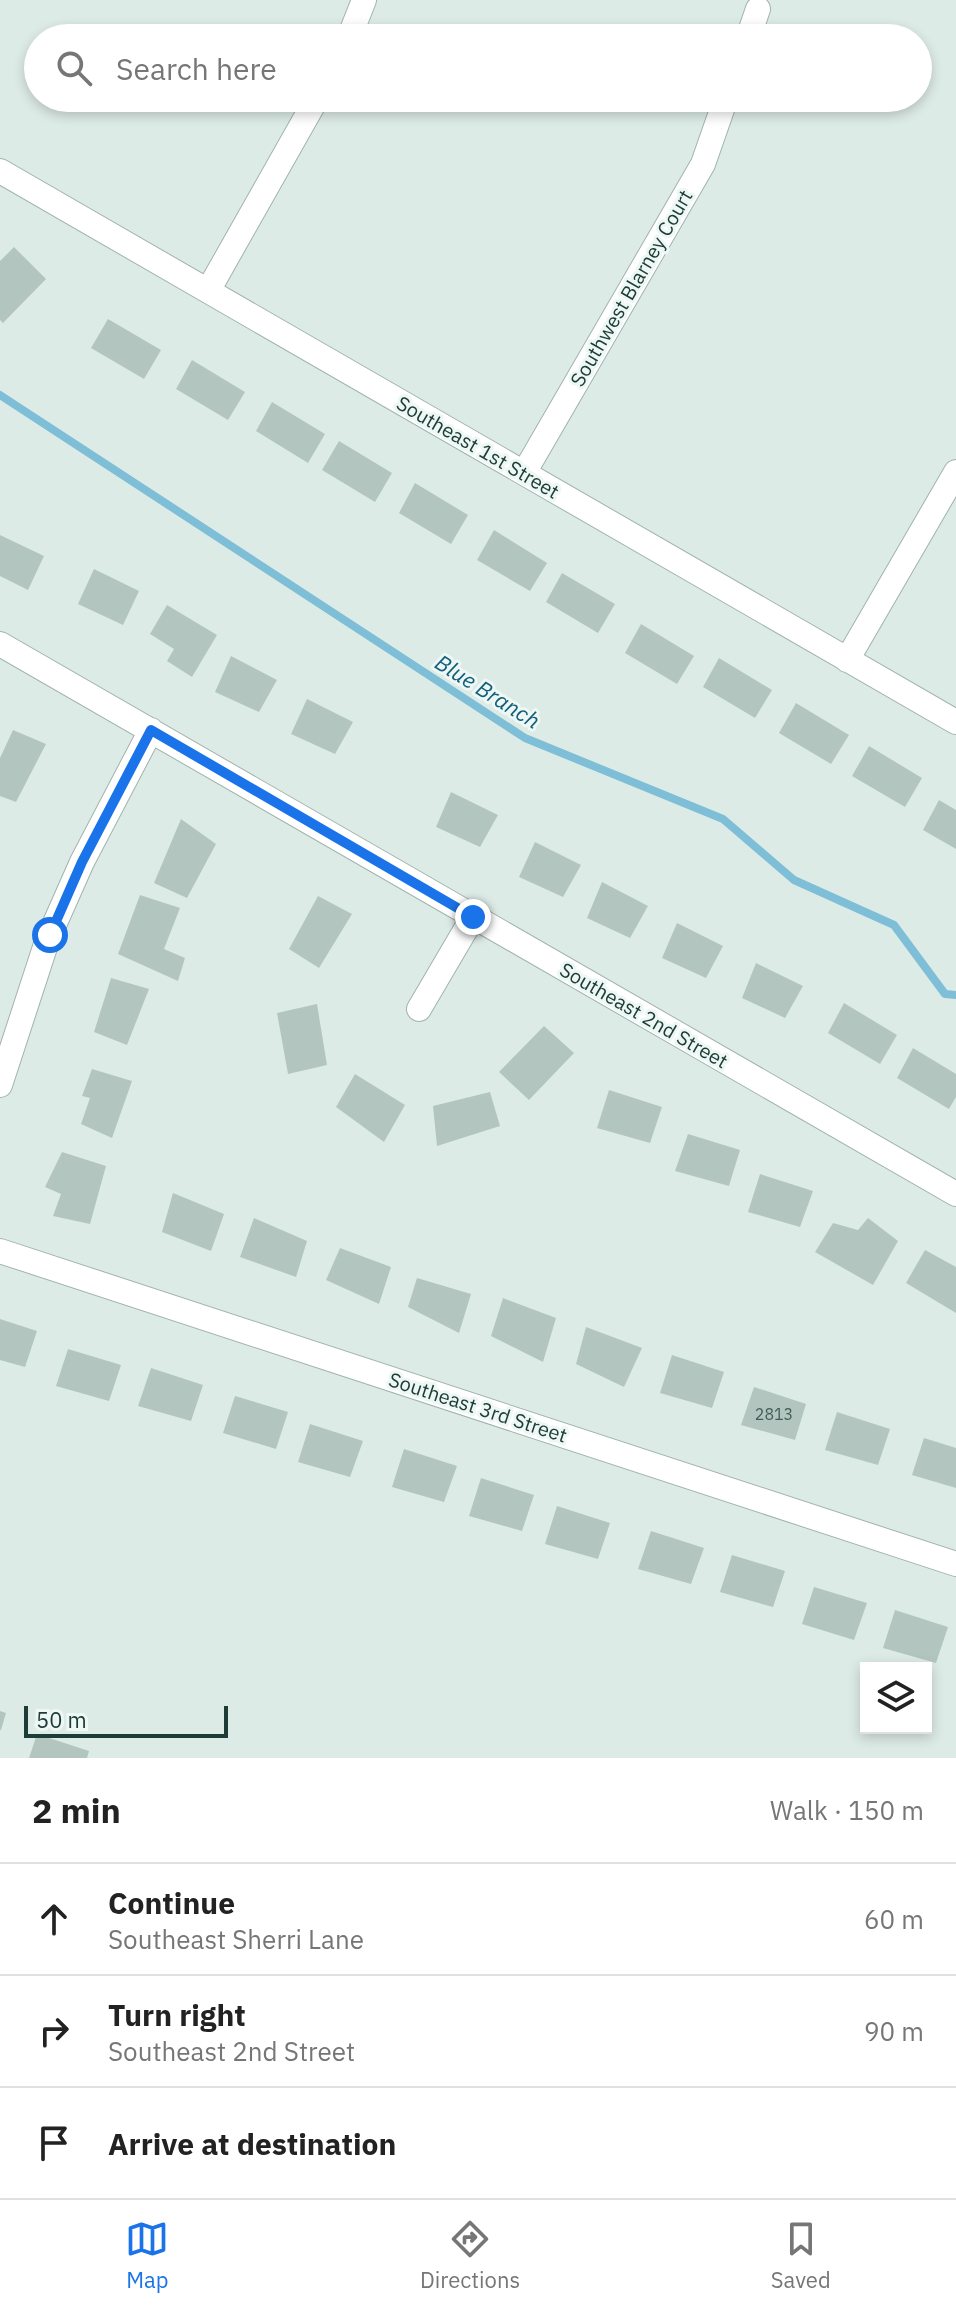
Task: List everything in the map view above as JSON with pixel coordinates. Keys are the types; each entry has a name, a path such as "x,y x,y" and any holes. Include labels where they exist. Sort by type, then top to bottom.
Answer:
{"street":[{"path":"355,24 364,0"},
{"path":"753,24 758,9"},
{"path":"209,289 309,112"},
{"name":"Southwest Blarney Court","path":"524,473 703,164 721,112"},
{"name":"Southeast 1st Street","path":"0,171 956,722"},
{"path":"847,660 956,472"},
{"name":"Southeast 2nd Street","path":"0,644 956,1194"},
{"path":"0,1085 47,941 82,862 151,730"},
{"path":"419,1009 473,917"},
{"name":"Southeast 3rd Street","path":"0,1251 956,1564"}],"building":[{"path":"14,247 46,279 3,323 0,320 0,261"},
{"path":"108,319 161,350 144,379 91,348"},
{"path":"192,360 245,392 228,420 176,389"},
{"path":"272,402 325,434 308,463 256,431"},
{"path":"339,441 392,473 375,502 322,470"},
{"path":"415,483 468,515 451,544 399,513"},
{"path":"494,530 547,563 530,591 477,560"},
{"path":"0,535 44,556 28,590 0,576"},
{"path":"94,569 139,591 123,625 78,604"},
{"path":"562,573 615,604 598,633 546,602"},
{"path":"167,605 217,635 192,677 167,661 174,649 150,634"},
{"path":"641,624 694,656 677,684 625,653"},
{"path":"231,656 277,680 259,712 215,692"},
{"path":"719,658 772,690 755,718 703,687"},
{"path":"307,699 353,722 335,754 291,734"},
{"path":"796,703 849,735 831,764 779,733"},
{"path":"13,730 46,744 16,802 0,796 0,758"},
{"path":"869,746 922,778 905,807 852,776"},
{"path":"451,792 498,815 480,847 436,827"},
{"path":"939,800 956,810 956,849 923,830"},
{"path":"181,819 216,844 187,898 154,883"},
{"path":"535,842 581,865 563,897 519,877"},
{"path":"602,882 648,906 630,938 587,918"},
{"path":"140,895 180,908 164,949 185,958 178,981 118,954"},
{"path":"318,896 352,914 319,968 289,949"},
{"path":"677,923 723,946 706,978 662,958"},
{"path":"756,963 803,986 785,1018 742,998"},
{"path":"111,978 149,989 127,1045 94,1032"},
{"path":"844,1003 897,1035 880,1064 828,1033"},
{"path":"317,1004 327,1065 288,1074 277,1013"},
{"path":"544,1026 574,1053 529,1100 499,1072"},
{"path":"913,1048 956,1074 956,1097 949,1109 897,1078"},
{"path":"92,1069 132,1081 112,1138 81,1124 90,1098 82,1096"},
{"path":"355,1074 405,1105 384,1142 336,1107"},
{"path":"609,1090 662,1107 650,1143 597,1128"},
{"path":"490,1092 500,1126 437,1146 433,1106"},
{"path":"688,1134 740,1150 729,1186 675,1171"},
{"path":"62,1152 106,1166 90,1224 53,1216 61,1194 45,1187"},
{"path":"760,1174 813,1191 800,1227 748,1212"},
{"path":"173,1193 224,1214 211,1251 162,1232"},
{"path":"254,1218 307,1241 296,1277 240,1257"},
{"path":"868,1218 898,1241 873,1285 815,1252 833,1223 858,1230"},
{"path":"340,1248 391,1267 379,1304 326,1280"},
{"path":"925,1250 956,1267 956,1313 906,1283"},
{"path":"417,1278 471,1294 459,1333 408,1307"},
{"path":"503,1298 556,1318 543,1362 491,1336"},
{"path":"0,1319 37,1331 25,1367 0,1360"},
{"path":"586,1327 642,1348 624,1387 576,1364"},
{"path":"68,1349 121,1365 109,1401 56,1386"},
{"path":"672,1355 724,1372 712,1408 660,1393"},
{"path":"151,1368 203,1385 191,1421 138,1406"},
{"path":"754,1387 806,1404 795,1440 741,1425"},
{"path":"235,1396 288,1412 276,1449 223,1433"},
{"path":"837,1412 890,1429 878,1465 825,1450"},
{"path":"310,1424 363,1441 350,1477 298,1462"},
{"path":"924,1438 956,1448 956,1488 912,1475"},
{"path":"404,1449 457,1466 444,1502 392,1487"},
{"path":"481,1478 534,1495 522,1531 469,1516"},
{"path":"557,1506 610,1523 598,1559 545,1544"},
{"path":"651,1531 704,1548 691,1584 638,1569"},
{"path":"732,1555 785,1571 773,1607 720,1592"},
{"path":"814,1587 867,1603 854,1640 802,1624"},
{"path":"895,1610 948,1627 936,1663 883,1648"},
{"path":"0,1711 6,1713 1,1730 0,1730"},
{"path":"37,1734 89,1751 87,1758 29,1758"}],"waterway":[{"name":"Blue Branch","path":"0,395 525,738 723,819 794,880 894,925 945,994 956,995"}],"route":[{"path":"50,935 82,862 151,730 473,917"}]}
